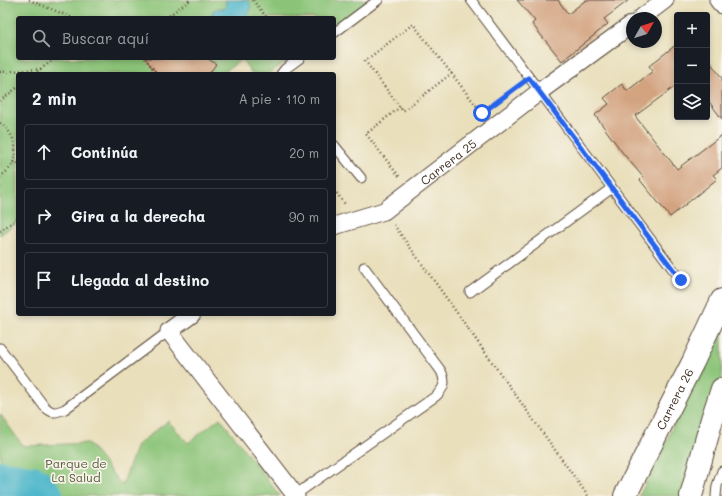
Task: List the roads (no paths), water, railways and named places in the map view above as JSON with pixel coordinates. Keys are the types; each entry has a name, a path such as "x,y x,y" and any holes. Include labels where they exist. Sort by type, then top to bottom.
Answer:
{"main road":[{"name":"Carrera 26","path":"625,496 693,362 722,300"},
{"path":"691,496 712,419 722,389"}],"street":[{"path":"649,12 665,0"},
{"path":"718,0 722,5"},
{"name":"Carrera 25","path":"336,225 384,211 539,92 626,28"},
{"path":"189,316 169,331 295,495"}],"lane":[{"path":"336,32 378,0"},
{"path":"470,0 681,280"},
{"path":"283,72 297,60"},
{"path":"336,147 361,178"},
{"path":"470,292 612,188"},
{"path":"295,495 442,391 444,378 441,371 364,267"},
{"path":"0,348 48,411 56,412 65,409 169,331"},
{"path":"716,496 717,486 722,471"}],"water":[{"path":"226,0 248,0 250,6 247,16 212,16 213,10 220,8 225,9"}],"waterway":[{"path":"0,478 34,483 46,496"}],"park label":[{"name":"Parque de La Salud","path":"76,470"}]}
